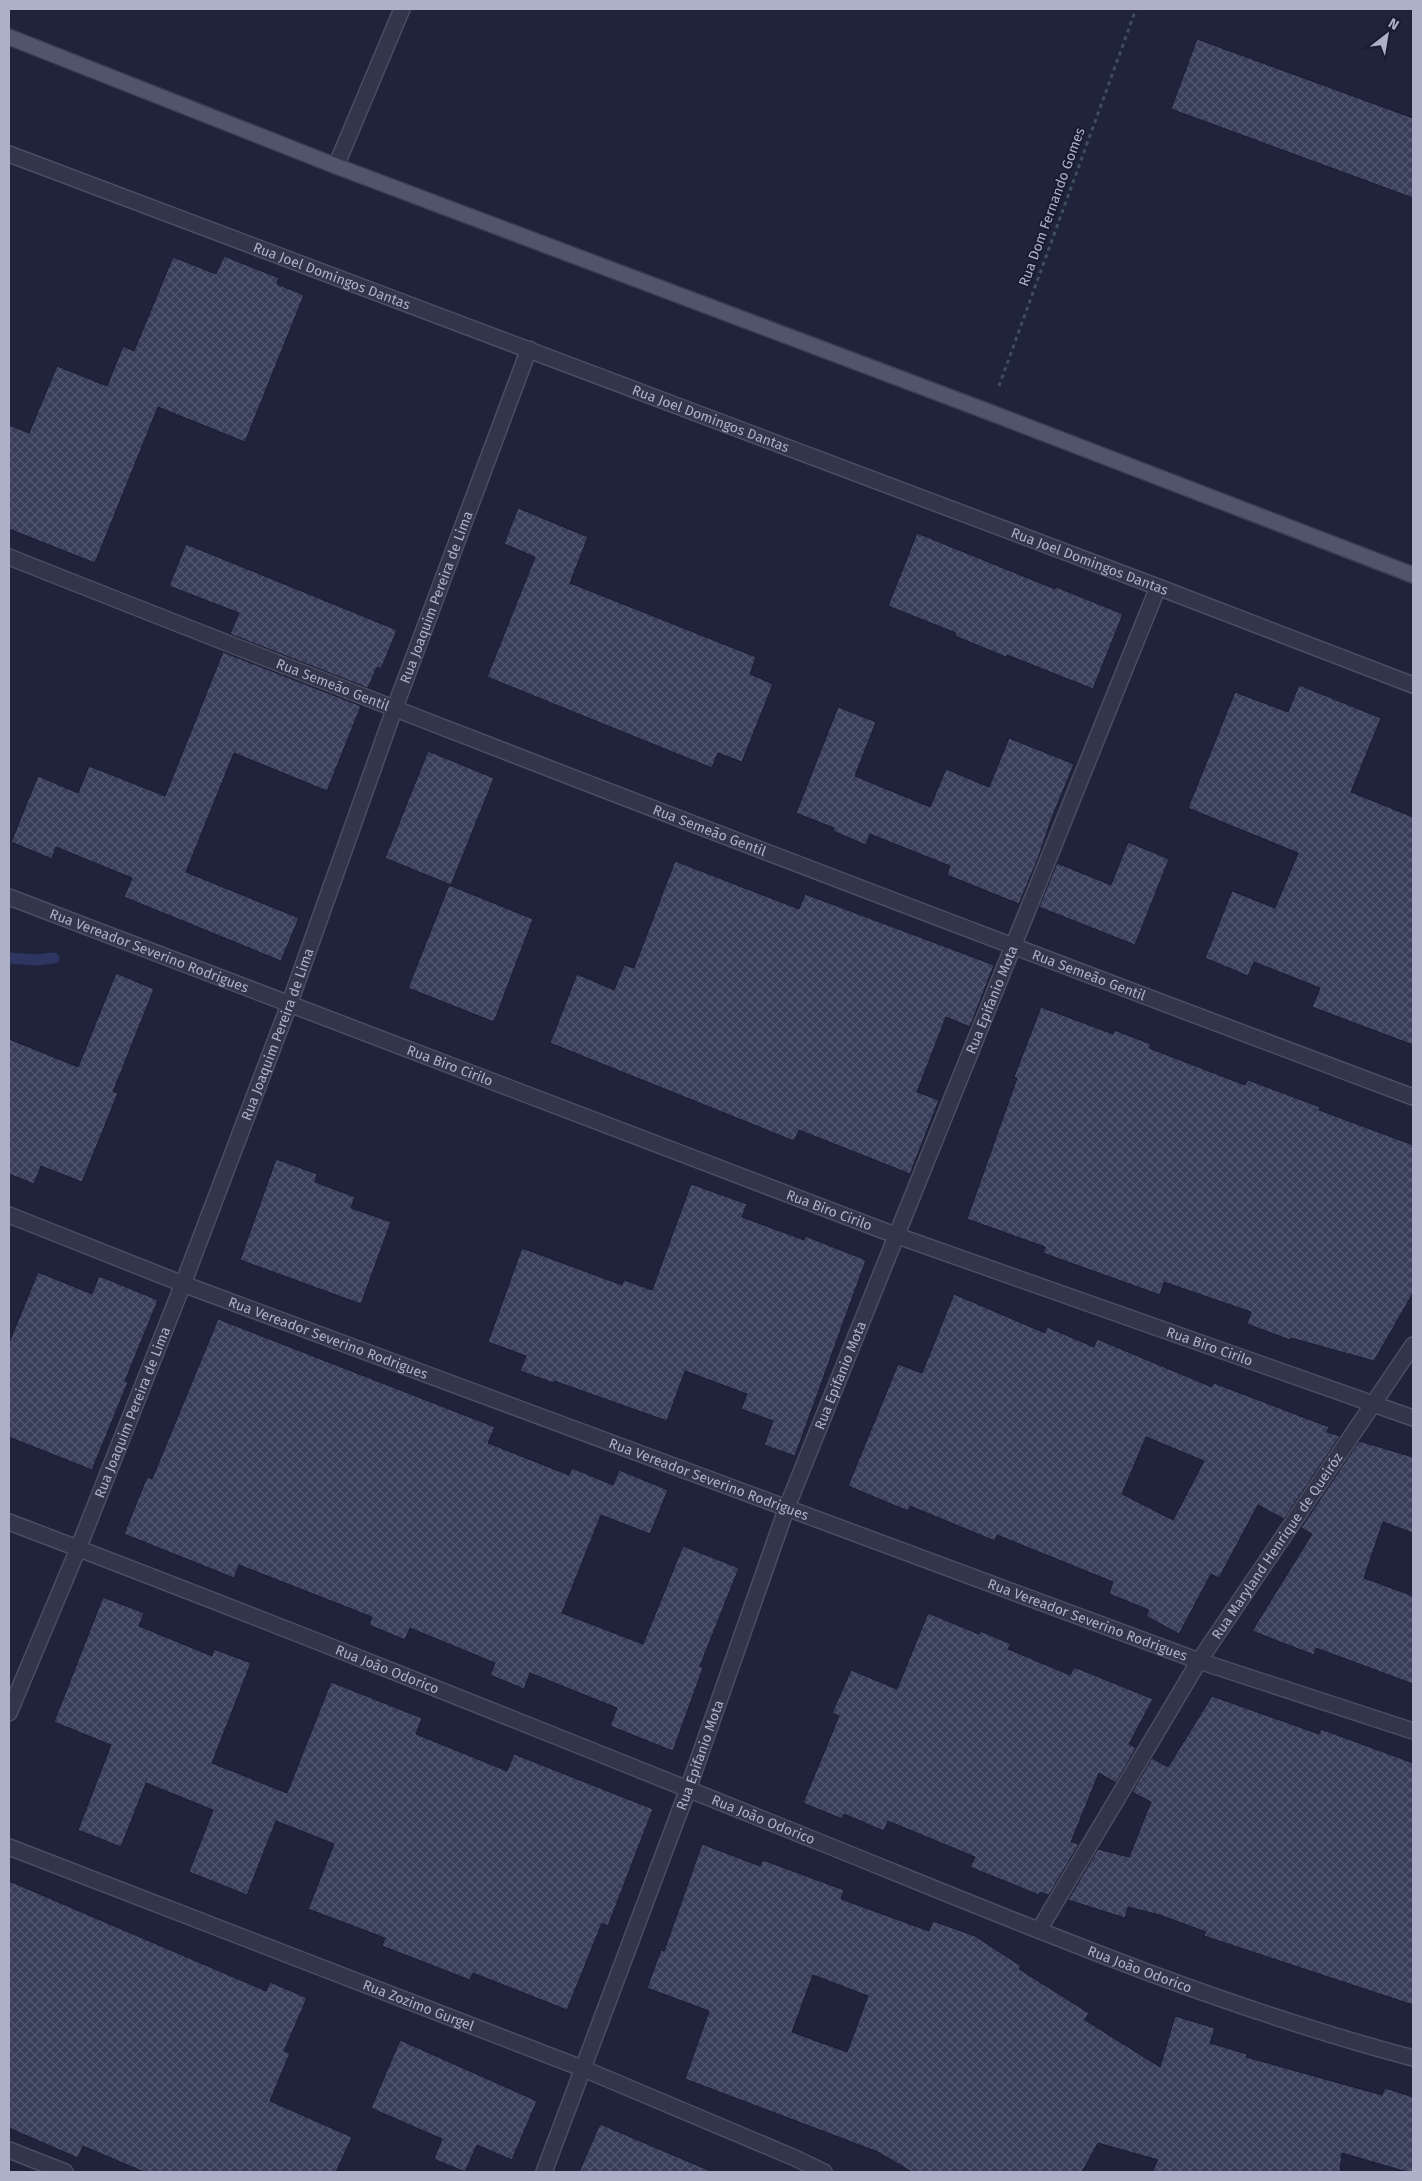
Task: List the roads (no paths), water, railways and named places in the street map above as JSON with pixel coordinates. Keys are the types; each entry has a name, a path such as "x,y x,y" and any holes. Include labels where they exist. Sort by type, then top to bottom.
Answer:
{"main road":[{"path":"9,37 336,166 989,412 1413,575"}],"street":[{"path":"336,166 402,9"},
{"name":"Rua Joel Domingos Dantas","path":"9,154 1158,586 1413,685"},
{"name":"Rua Joaquim Pereira de Lima","path":"9,1712 78,1549 183,1284 289,1005 394,710 529,349"},
{"name":"Rua Semeão Gentil","path":"9,557 394,710 1413,1098"},
{"name":"Rua Epifanio Mota","path":"544,2172 688,1789 787,1507 1158,586"},
{"name":"Rua Vereador Severino Rodrigues","path":"9,897 289,1005"},
{"name":"Rua Biro Cirilo","path":"289,1005 895,1235 1413,1418"},
{"name":"Rua Vereador Severino Rodrigues","path":"9,1215 183,1284 1199,1661 1413,1731"},
{"name":"Rua Maryland Henrique de Queiróz","path":"1039,1930 1199,1661 1413,1345"},
{"name":"Rua João Odorico","path":"9,1522 688,1789 1039,1930 1216,1997 1361,2045 1413,2058"},
{"name":"Rua Zozimo Gurgel","path":"9,1847 584,2069 824,2172"},
{"path":"9,2150 65,2172"}],"waterway":[{"path":"9,958 36,960 54,958"}]}
